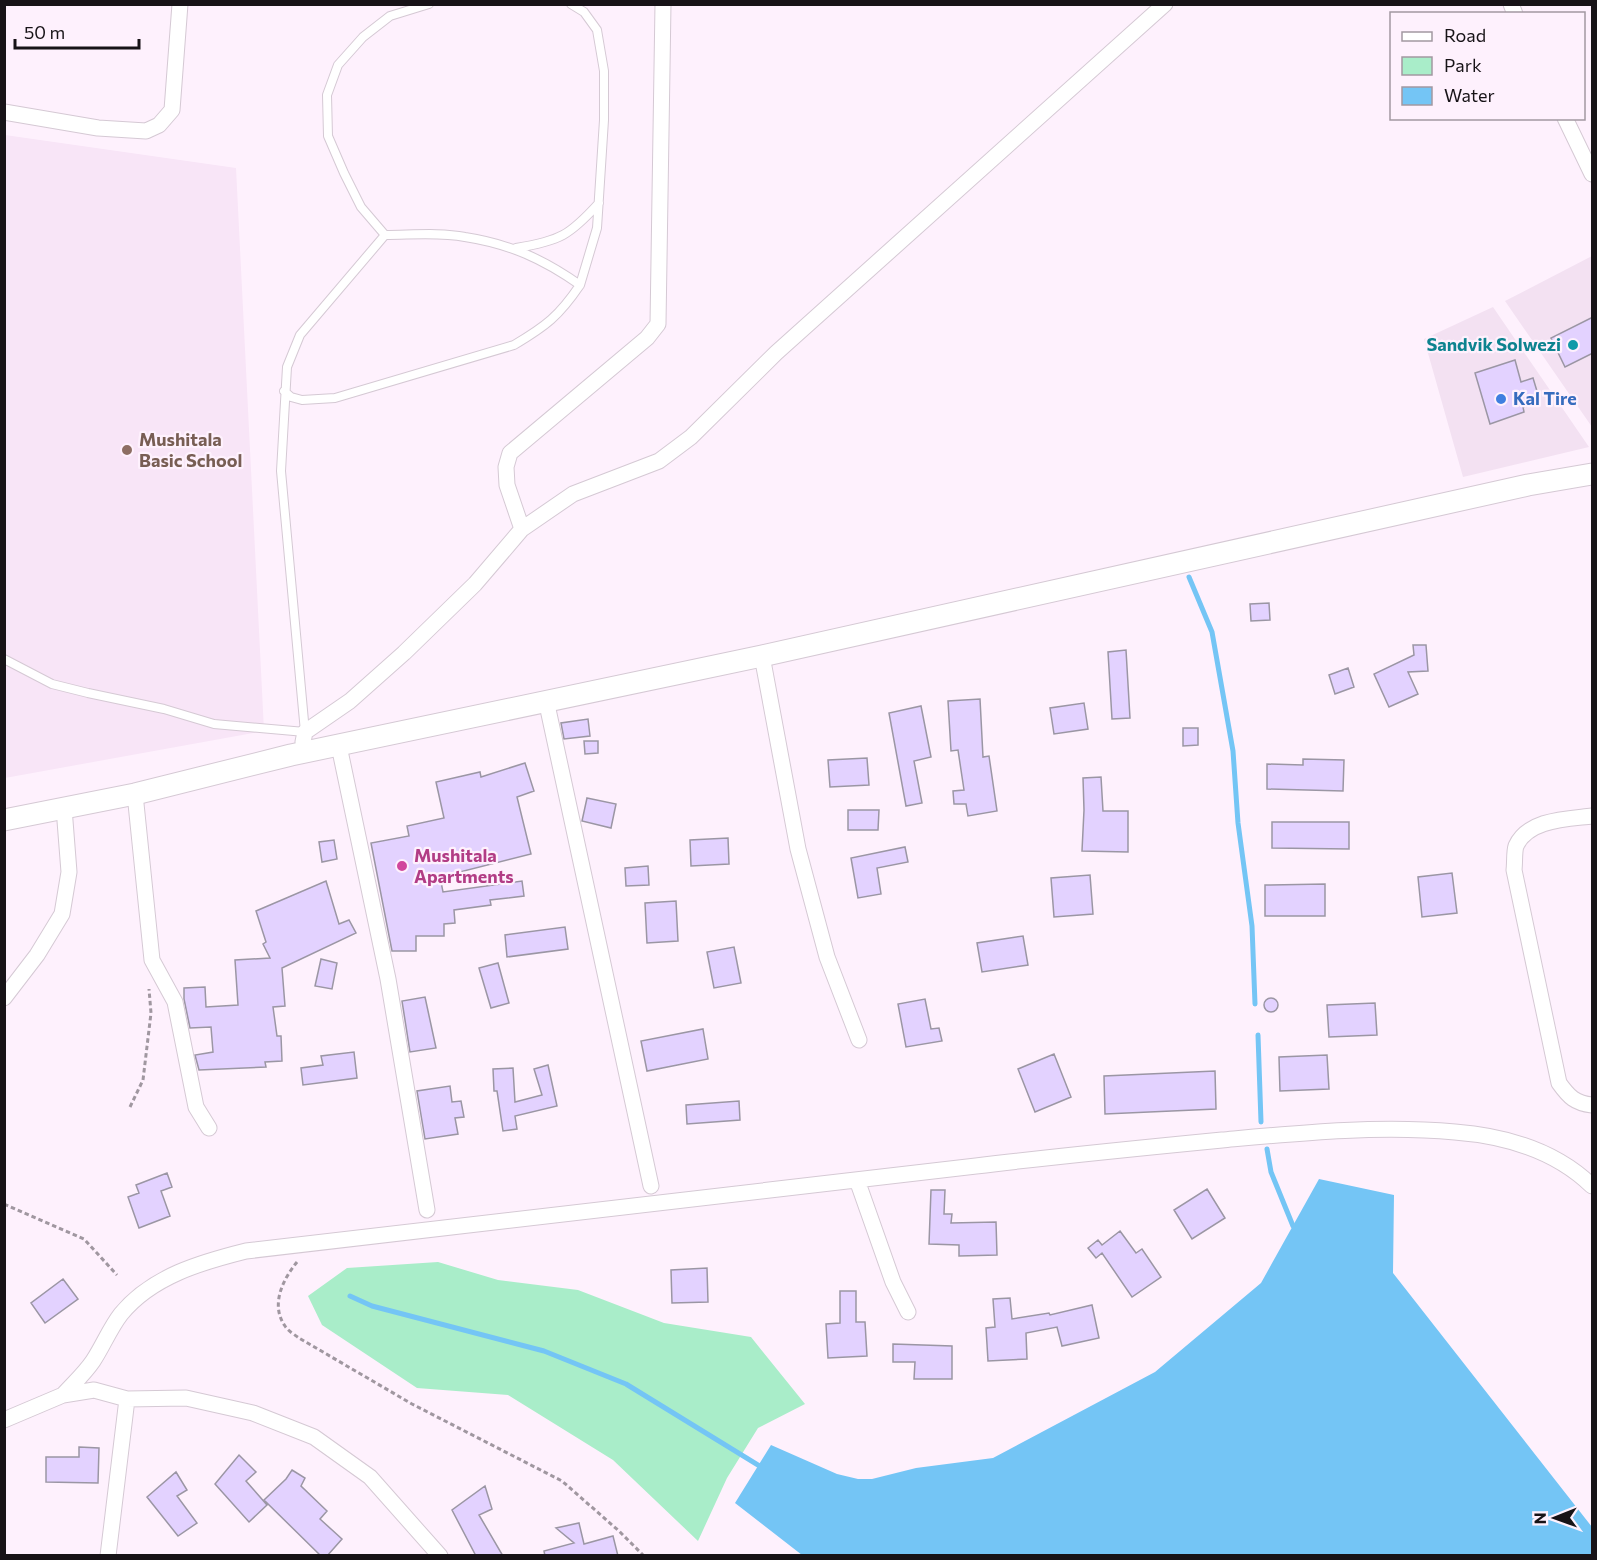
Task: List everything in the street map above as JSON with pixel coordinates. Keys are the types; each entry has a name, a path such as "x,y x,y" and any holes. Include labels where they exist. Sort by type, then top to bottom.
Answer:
{"main road":[{"path":"4,820 135,794 305,742 339,746 546,700 762,656 1528,485 1593,474"}],"street":[{"path":"4,112 98,128 146,131 159,125 172,110 180,4"},
{"path":"522,529 507,485 506,467 510,453 647,338 658,324 663,4"},
{"path":"305,742 404,653 475,584 522,529 573,494 659,461 691,437 776,353 1165,4"},
{"path":"1566,120 1593,174"},
{"path":"762,656 798,849 827,957 859,1040"},
{"path":"546,700 651,1186"},
{"path":"339,746 388,979 427,1210"},
{"path":"135,794 152,960 175,1002 196,1107 209,1128"},
{"path":"4,998 37,955 62,914 69,872 64,808"},
{"path":"1593,816 1544,823 1524,833 1515,847 1514,870 1559,1083 1569,1097 1581,1104 1593,1105"},
{"path":"63,1395 92,1363 121,1314 142,1294 172,1276 208,1261 257,1250 1086,1153 1304,1133 1390,1129 1457,1132 1518,1142 1548,1154 1579,1173 1593,1186"},
{"path":"857,1180 893,1282 908,1311"},
{"path":"4,1420 63,1395 94,1390 127,1399 186,1398 253,1413 314,1437 370,1477 440,1556"},
{"path":"108,1556 127,1399"}],"lane":[{"path":"429,4 390,16 363,37 338,65 327,96 328,136 362,207 386,235 463,236 515,248 555,267 580,285"},
{"path":"284,391 291,397 302,400 335,398 514,345 540,329 564,309 580,285 597,228 604,120 604,71 597,30 584,12 571,4"},
{"path":"515,248 548,243 577,227 599,202"},
{"path":"4,659 52,684 164,709 214,724 305,742 281,471 287,367 300,335 386,235"}],"path":[{"path":"130,1107 142,1080 151,1013 149,979 152,960"},
{"path":"4,1204 84,1239 117,1275"},
{"path":"301,1257 287,1273 277,1302 284,1325 299,1338 412,1404 562,1481 644,1556"}],"shaded area":[{"name":"Mushitala Basic School","path":"5,135 236,168 264,731 5,778"},
{"path":"1592,256 1592,427 1505,301"},
{"path":"1493,307 1589,447 1463,477 1424,339"}],"green space":[{"path":"438,1262 498,1280 578,1290 664,1323 751,1337 805,1404 758,1428 727,1478 698,1541 613,1460 508,1395 417,1388 322,1325 308,1296 347,1268"}],"water":[{"path":"1319,1179 1394,1195 1393,1273 1592,1527 1592,1555 802,1555 735,1503 771,1445 837,1474 858,1479 872,1479 916,1468 993,1458 1155,1372 1261,1283"}],"building":[{"name":"Sandvik Solwezi","path":"1593,317 1593,353 1565,367 1551,338"},
{"path":"1515,360 1521,382 1533,378 1540,401 1523,407 1524,412 1490,424 1475,373"},
{"path":"1269,603 1270,620 1251,621 1250,604"},
{"path":"1413,645 1426,645 1428,671 1408,672 1418,694 1389,707 1374,674 1414,655"},
{"path":"1126,650 1130,718 1112,719 1108,652"},
{"path":"1348,668 1354,687 1335,694 1329,675"},
{"path":"980,699 983,757 989,756 997,811 968,816 966,804 954,804 953,791 964,790 958,750 951,751 948,701"},
{"path":"1084,703 1088,729 1054,734 1050,708"},
{"path":"921,706 931,757 914,761 922,803 906,806 889,713"},
{"path":"588,719 590,736 564,739 561,723"},
{"path":"1183,728 1198,728 1198,745 1183,746"},
{"path":"584,741 598,741 598,753 585,754"},
{"path":"867,758 869,785 830,787 828,760"},
{"path":"1303,759 1344,760 1343,791 1267,789 1267,764 1303,765"},
{"path":"525,763 534,791 517,797 531,854 440,877 443,892 522,881 524,896 490,900 491,905 454,910 455,923 444,924 444,936 416,936 416,951 392,951 371,843 409,836 407,826 444,818 436,782 480,772 481,777"},
{"path":"1101,777 1103,811 1128,811 1128,852 1082,851 1083,778"},
{"path":"587,798 616,804 611,828 582,821"},
{"path":"848,810 879,810 878,830 848,830"},
{"path":"1272,822 1349,822 1349,849 1272,848"},
{"path":"728,838 729,864 691,866 690,840"},
{"path":"334,840 337,859 322,862 319,842"},
{"path":"905,847 908,862 877,868 881,894 858,898 851,858"},
{"path":"648,866 649,885 626,886 625,868"},
{"path":"1452,873 1457,913 1422,917 1418,877"},
{"path":"1090,875 1093,914 1054,917 1051,878"},
{"path":"326,881 339,924 349,920 356,933 282,968 285,1006 273,1007 277,1036 281,1036 282,1061 265,1062 266,1067 199,1070 195,1055 213,1052 211,1027 190,1028 184,988 205,987 206,1007 238,1005 235,960 270,958 263,944 266,942 256,911"},
{"path":"1325,884 1325,916 1265,916 1265,885"},
{"path":"676,901 678,941 647,943 645,903"},
{"path":"565,927 568,949 507,957 505,935"},
{"path":"1023,936 1028,965 982,972 977,943"},
{"path":"734,947 741,983 714,988 707,952"},
{"path":"321,959 337,963 332,989 315,986"},
{"path":"498,963 509,1003 491,1008 479,968"},
{"path":"425,997 436,1048 410,1052 402,1001"},
{"path":"1271,998 1276,1000 1278,1005 1276,1010 1271,1012 1266,1010 1264,1005 1266,1000"},
{"path":"925,999 931,1029 939,1028 942,1041 906,1047 898,1004"},
{"path":"1375,1003 1377,1035 1329,1037 1327,1005"},
{"path":"703,1029 708,1059 647,1071 641,1041"},
{"path":"354,1052 357,1078 303,1085 301,1068 323,1065 321,1056"},
{"path":"1054,1054 1071,1097 1035,1112 1018,1069"},
{"path":"1327,1055 1329,1089 1280,1091 1279,1057"},
{"path":"548,1065 557,1106 515,1116 517,1129 503,1131 497,1091 494,1091 493,1069 513,1068 515,1102 542,1095 534,1069"},
{"path":"1215,1071 1216,1109 1105,1114 1104,1076"},
{"path":"450,1086 452,1102 461,1101 464,1117 455,1118 458,1134 425,1139 417,1091"},
{"path":"739,1101 740,1120 687,1124 686,1105"},
{"path":"167,1173 172,1187 161,1191 170,1216 139,1228 128,1197 139,1193 136,1185"},
{"path":"1207,1189 1225,1218 1192,1239 1174,1210"},
{"path":"931,1190 945,1190 944,1214 952,1214 951,1223 996,1222 997,1255 959,1256 959,1245 929,1244"},
{"path":"1120,1231 1136,1253 1142,1249 1161,1277 1132,1297 1102,1253 1096,1258 1088,1248 1098,1240 1102,1245"},
{"path":"707,1268 708,1302 672,1303 671,1270"},
{"path":"63,1279 78,1299 45,1323 31,1303"},
{"path":"840,1291 856,1291 856,1322 865,1322 867,1356 828,1358 826,1324 840,1323"},
{"path":"1010,1298 1012,1319 1049,1313 1050,1315 1092,1305 1099,1338 1062,1346 1057,1327 1026,1333 1027,1359 988,1361 986,1328 995,1327 993,1299"},
{"path":"893,1344 952,1346 952,1379 914,1379 915,1362 893,1362"},
{"path":"79,1447 99,1448 98,1483 46,1482 46,1457 79,1457"},
{"path":"239,1455 256,1472 246,1481 267,1505 249,1522 215,1484"},
{"path":"292,1470 305,1478 301,1486 327,1511 320,1519 342,1539 327,1556 321,1556 264,1500"},
{"path":"176,1472 187,1490 177,1496 197,1523 178,1536 147,1497"},
{"path":"485,1486 492,1509 479,1515 503,1556 476,1556 452,1510"},
{"path":"579,1523 584,1544 613,1536 618,1556 545,1556 544,1551 574,1543 556,1528"}],"waterway":[{"path":"1189,577 1212,632 1233,751 1238,823 1252,926 1255,1004"},
{"path":"1258,1035 1261,1122"},
{"path":"1267,1149 1271,1172 1293,1226"},
{"path":"350,1296 372,1306 544,1351 626,1384 763,1468"}],"place":[{"name":"Sandvik Solwezi","path":"1573,345"},
{"name":"Kal Tire","path":"1501,399"},
{"name":"Mushitala Basic School","path":"127,450"},
{"name":"Mushitala Apartments","path":"402,866"}]}
